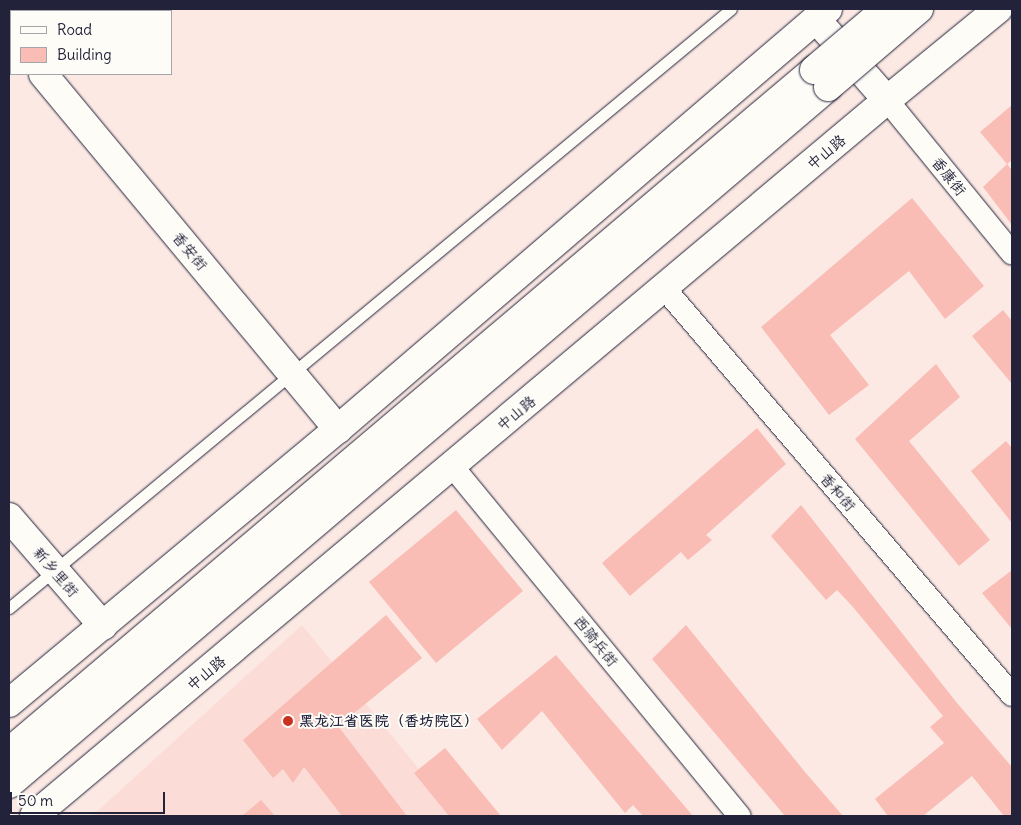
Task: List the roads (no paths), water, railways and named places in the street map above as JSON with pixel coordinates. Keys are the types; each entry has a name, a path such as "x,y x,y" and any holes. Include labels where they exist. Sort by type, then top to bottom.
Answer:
{"main road":[{"path":"9,784 821,79 886,9"},
{"path":"9,752 821,79 919,9"},
{"name":"中山路","path":"34,816 998,9"},
{"path":"9,703 338,429 822,14 887,100"},
{"name":"香安街","path":"44,75 338,429"},
{"name":"新乡里街","path":"9,517 102,626"}],"street":[{"name":"香康街","path":"887,100 1012,253"},
{"name":"香和街","path":"664,289 1012,695"},
{"name":"西骑兵街","path":"452,466 739,816"}],"lane":[{"path":"9,608 731,9"}],"place":[{"name":"黑龙江省医院（香坊院区）","path":"288,721"}]}
